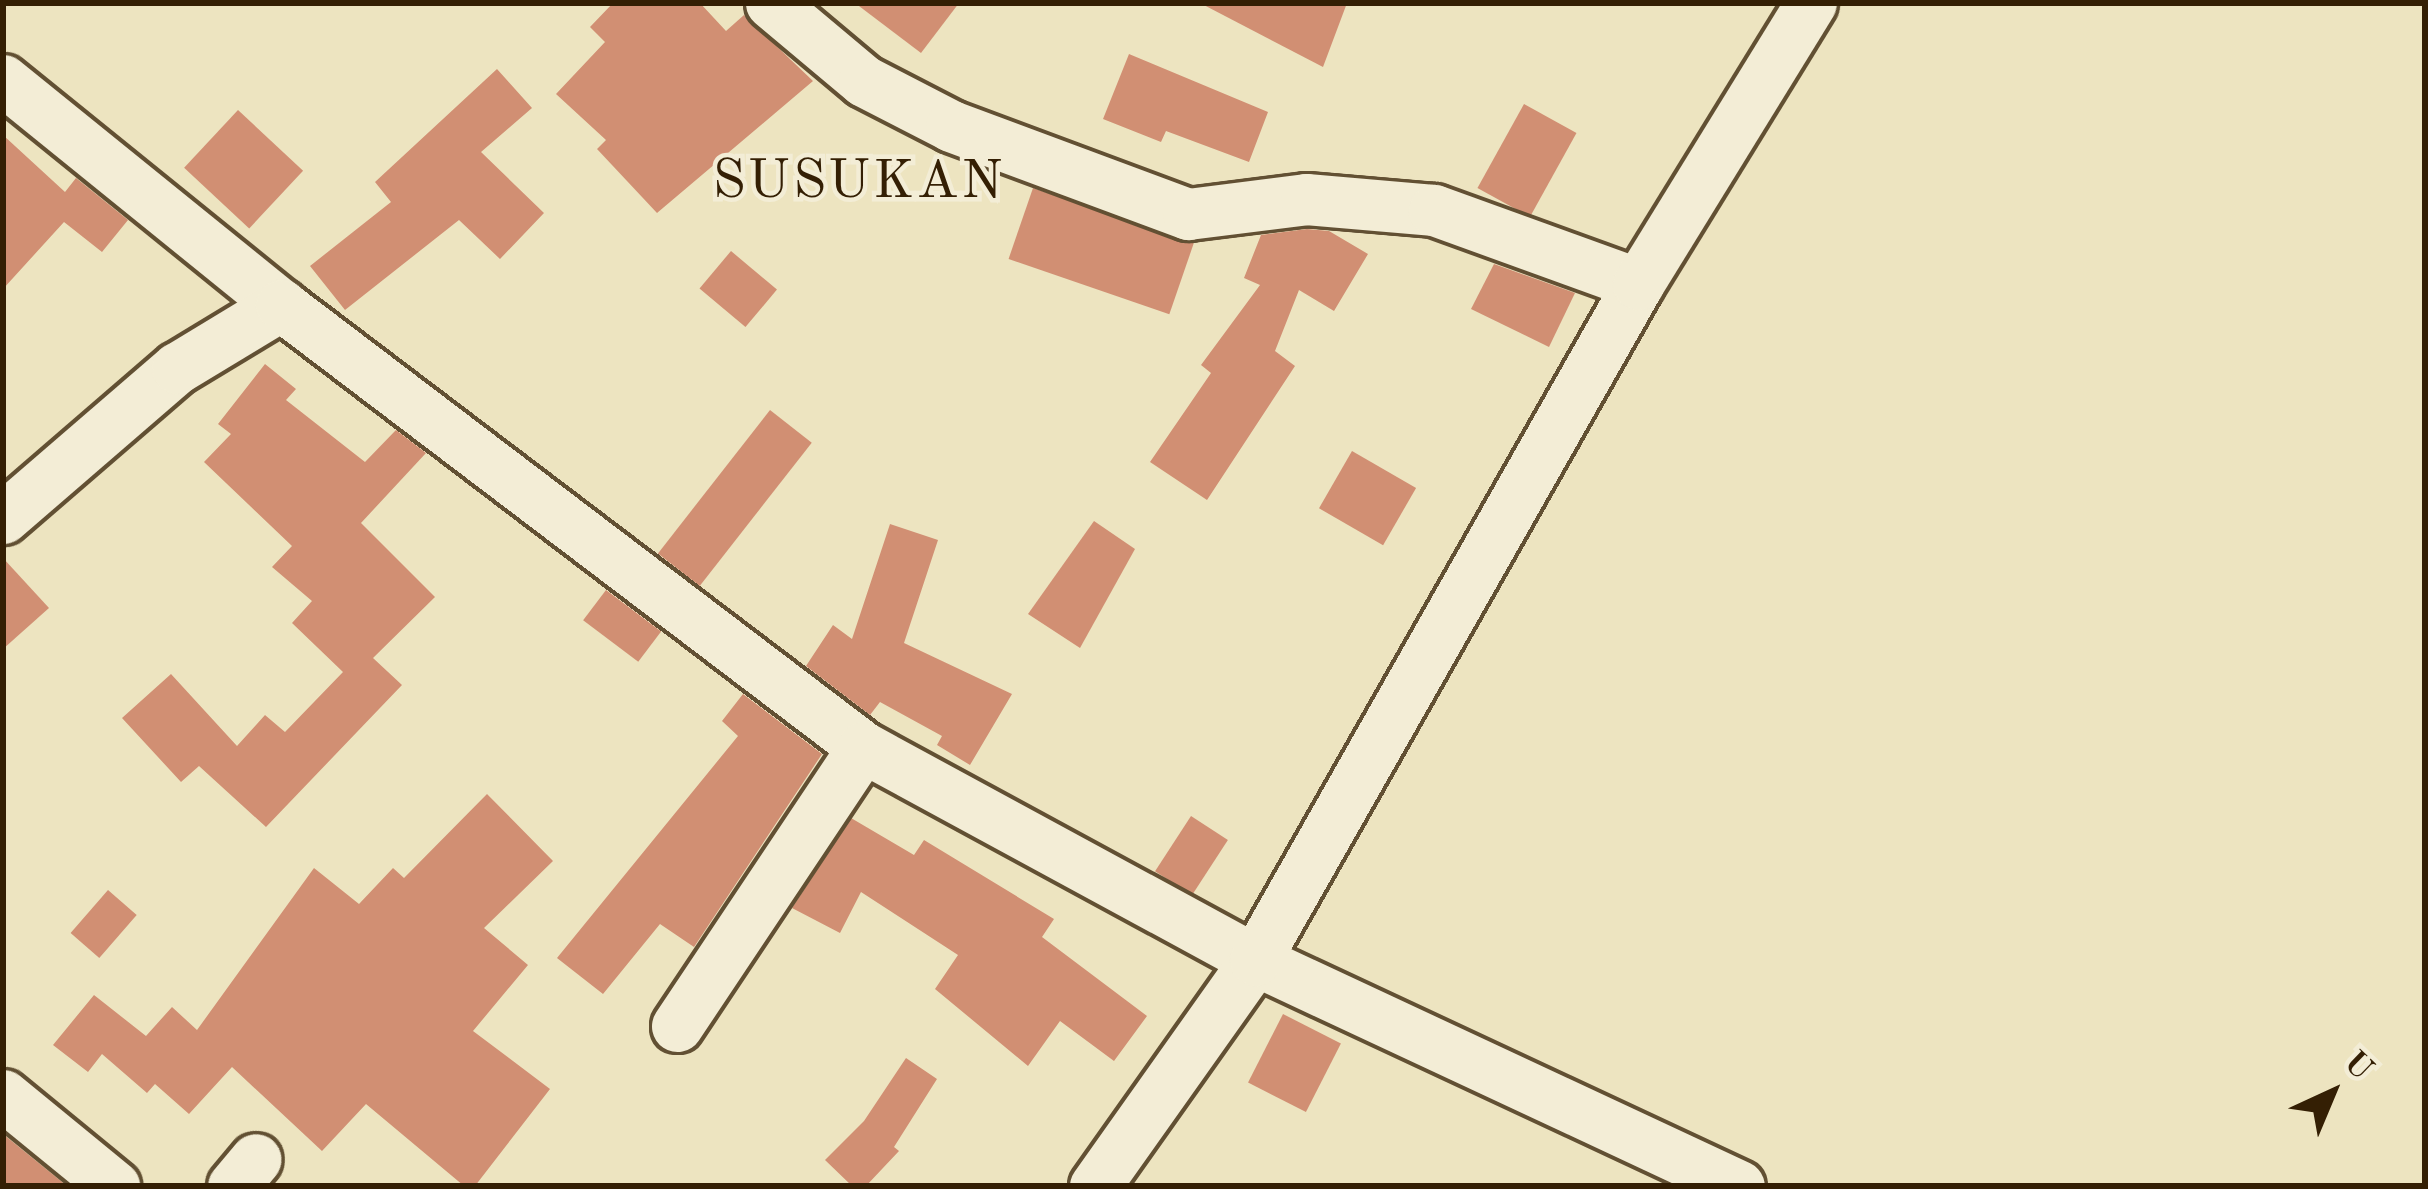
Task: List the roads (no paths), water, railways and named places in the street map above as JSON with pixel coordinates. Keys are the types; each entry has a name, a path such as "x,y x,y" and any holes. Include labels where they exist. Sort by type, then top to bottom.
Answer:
{"street":[{"path":"770,3 864,81 951,126 1188,214 1306,200 1433,210 1638,284"},
{"path":"1095,1186 1255,960 1638,284 1811,3"},
{"path":"3,80 281,305 863,748 1255,960 1739,1186"},
{"path":"3,518 177,368 281,305"},
{"path":"677,1025 863,748"},
{"path":"3,1095 114,1186"}],"district":[{"name":"SUSUKAN","path":"859,183"}]}
